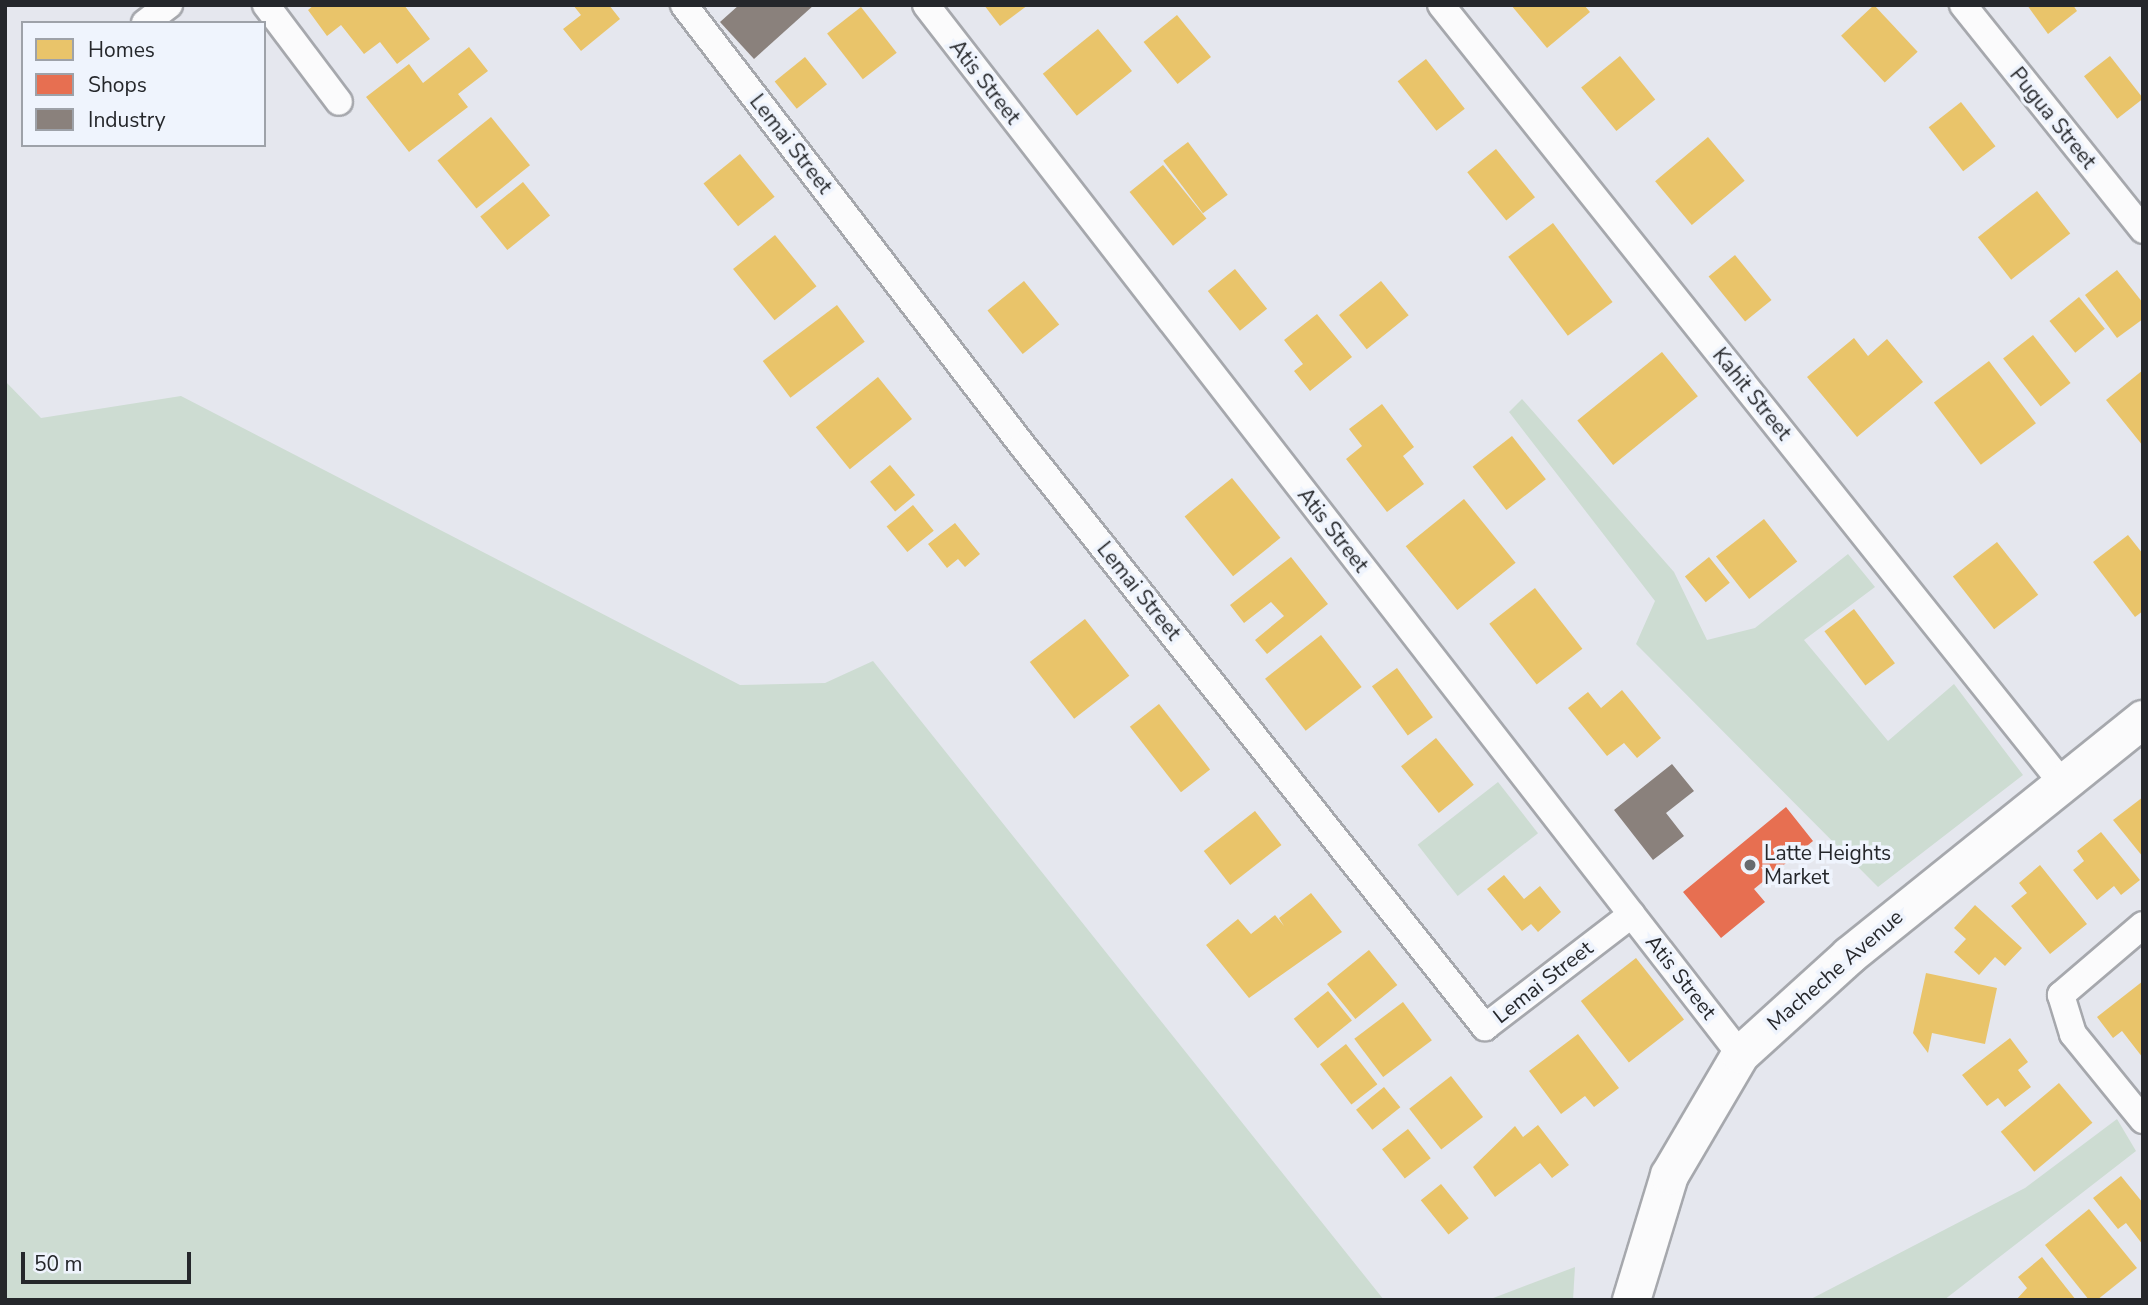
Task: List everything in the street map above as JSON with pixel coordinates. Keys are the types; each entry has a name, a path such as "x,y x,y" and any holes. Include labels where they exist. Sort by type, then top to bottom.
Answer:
{"main road":[{"name":"Macheche Avenue","path":"1631,1300 1669,1175 1740,1054 1849,955 2143,719"}],"street":[{"path":"148,21 169,5"},
{"path":"266,5 339,102"},
{"name":"Lemai Street","path":"684,5 1022,445 1485,1027 1632,914"},
{"name":"Atis Street","path":"926,5 1740,1054"},
{"name":"Kahit Street","path":"1441,5 2062,783"},
{"name":"Pugua Street","path":"1963,5 2143,230"},
{"path":"2143,925 2061,995 2073,1034 2143,1120"}],"shaded area":[{"path":"5,381 41,418 181,396 740,685 825,683 873,661 1384,1300 5,1300"},
{"path":"1522,399 1674,572 1707,640 1755,628 1848,554 1875,587 1804,640 1888,741 1954,684 2023,775 1878,887 1636,644 1655,601 1509,412"},
{"path":"1498,782 1538,833 1458,896 1418,845"},
{"path":"2117,1119 2136,1151 1944,1300 1809,1300 2025,1188"},
{"path":"1575,1267 1573,1300 1488,1300"}],"building: Homes":[{"path":"314,5 404,5 430,39 397,64 380,42 364,54 341,25 327,36 308,10"},
{"path":"573,5 609,5 620,19 581,51 563,29 581,15"},
{"path":"984,5 1028,5 1000,26"},
{"path":"1511,5 1584,5 1590,12 1547,48"},
{"path":"1874,5 1918,52 1885,82 1841,36"},
{"path":"2027,5 2073,5 2077,11 2048,34"},
{"path":"861,7 897,53 863,79 827,33"},
{"path":"1177,15 1211,57 1178,84 1144,42"},
{"path":"1098,29 1132,71 1077,116 1043,74"},
{"path":"469,47 488,71 458,94 468,107 409,152 366,97 409,64 423,83"},
{"path":"1620,56 1655,100 1616,131 1581,87"},
{"path":"2110,56 2143,98 2117,119 2084,76"},
{"path":"805,57 827,84 797,109 775,82"},
{"path":"1426,59 1465,109 1436,131 1398,81"},
{"path":"1961,102 1995,146 1963,171 1929,127"},
{"path":"491,117 530,165 476,209 437,160"},
{"path":"1708,137 1745,181 1692,225 1655,181"},
{"path":"1188,142 1228,195 1203,213 1163,161"},
{"path":"1496,149 1535,197 1506,220 1467,172"},
{"path":"740,154 775,197 738,226 703,184"},
{"path":"1163,165 1206,219 1173,246 1130,192"},
{"path":"523,182 550,215 507,250 480,217"},
{"path":"2037,191 2070,234 2011,280 1978,237"},
{"path":"1553,223 1613,302 1568,336 1508,257"},
{"path":"775,235 817,286 775,320 733,269"},
{"path":"1735,255 1772,300 1745,321 1709,276"},
{"path":"1235,269 1267,309 1240,331 1208,291"},
{"path":"2117,270 2143,303 2143,319 2117,338 2085,295"},
{"path":"1024,281 1059,325 1023,354 987,311"},
{"path":"1381,281 1409,315 1367,349 1339,315"},
{"path":"2079,297 2105,329 2075,353 2049,321"},
{"path":"837,305 865,342 790,398 763,361"},
{"path":"1317,314 1352,357 1310,391 1294,371 1303,364 1284,340"},
{"path":"2033,335 2071,383 2041,406 2003,358"},
{"path":"1854,338 1868,356 1887,339 1923,382 1857,437 1807,377"},
{"path":"1662,352 1698,396 1613,465 1577,421"},
{"path":"1989,361 2036,423 1981,465 1934,403"},
{"path":"2143,370 2143,446 2106,400"},
{"path":"878,377 912,419 850,469 816,427"},
{"path":"1382,404 1414,447 1403,456 1424,484 1387,512 1346,459 1362,446 1349,429"},
{"path":"1512,436 1546,479 1506,510 1473,467"},
{"path":"890,465 915,495 895,512 870,482"},
{"path":"1232,478 1280,538 1233,576 1185,516"},
{"path":"1464,499 1516,563 1457,610 1406,546"},
{"path":"913,505 934,531 907,552 887,526"},
{"path":"1764,519 1797,562 1749,599 1716,557"},
{"path":"955,523 980,554 965,567 958,559 947,568 928,544"},
{"path":"2128,535 2143,554 2143,611 2135,617 2093,562"},
{"path":"1997,542 2038,595 1994,629 1953,576"},
{"path":"1291,557 1328,604 1267,654 1255,640 1284,616 1271,602 1244,623 1230,605"},
{"path":"1709,557 1730,583 1706,602 1685,577"},
{"path":"1535,588 1582,649 1537,684 1489,624"},
{"path":"1854,609 1895,663 1865,686 1824,631"},
{"path":"1085,619 1129,676 1074,719 1030,662"},
{"path":"1321,635 1362,687 1306,731 1265,679"},
{"path":"1397,668 1433,717 1408,736 1372,686"},
{"path":"1622,690 1661,738 1637,758 1624,743 1607,756 1568,708 1588,692 1601,708"},
{"path":"1159,704 1210,769 1181,792 1130,727"},
{"path":"1436,738 1474,785 1439,813 1401,766"},
{"path":"2143,797 2143,857 2113,820"},
{"path":"1255,811 1281,845 1230,885 1204,851"},
{"path":"2101,832 2140,880 2121,895 2114,886 2097,900 2073,870 2084,861 2077,851"},
{"path":"2040,865 2087,924 2050,954 2011,906 2027,893 2019,883"},
{"path":"1504,875 1524,899 1540,886 1561,912 1538,932 1531,924 1522,931 1487,889"},
{"path":"1311,893 1342,932 1249,998 1206,945 1238,919 1251,934 1275,915 1284,926 1279,918"},
{"path":"1975,905 2022,948 2005,966 1995,957 1979,975 1954,952 1966,939 1954,928"},
{"path":"1369,950 1397,985 1355,1019 1327,984"},
{"path":"1636,958 1684,1019 1629,1063 1581,1001"},
{"path":"1926,973 1997,988 1985,1044 1932,1033 1928,1053 1913,1033"},
{"path":"2143,981 2143,1058 2122,1031 2113,1038 2097,1017"},
{"path":"1328,991 1352,1021 1318,1048 1294,1019"},
{"path":"1403,1002 1432,1040 1383,1077 1354,1039"},
{"path":"1578,1034 1619,1088 1594,1107 1585,1096 1561,1114 1529,1071"},
{"path":"2010,1038 2028,1062 2018,1070 2031,1087 2005,1107 1998,1098 1987,1106 1962,1075"},
{"path":"1346,1044 1377,1084 1351,1105 1320,1064"},
{"path":"1451,1076 1483,1117 1441,1150 1409,1109"},
{"path":"2059,1083 2092,1123 2034,1172 2001,1132"},
{"path":"1384,1087 1400,1107 1372,1130 1356,1110"},
{"path":"1538,1125 1569,1165 1552,1178 1540,1163 1495,1197 1473,1167 1515,1126 1523,1137"},
{"path":"1408,1129 1431,1158 1405,1178 1382,1149"},
{"path":"2121,1176 2143,1203 2143,1245 2126,1223 2118,1229 2093,1198"},
{"path":"1441,1184 1469,1218 1448,1235 1421,1200"},
{"path":"2089,1209 2137,1268 2097,1300 2089,1300 2045,1245"},
{"path":"2042,1257 2076,1300 2016,1300 2027,1288 2018,1277"}],"building: Shops":[{"name":"Latte Heights Market","path":"1786,807 1813,841 1754,889 1765,902 1721,938 1683,892"}],"building: Industry":[{"path":"739,5 814,5 754,59 720,22"},
{"path":"1672,764 1694,791 1666,813 1684,836 1653,860 1614,810"}],"place":[{"name":"Latte Heights Market","path":"1750,865"}]}
